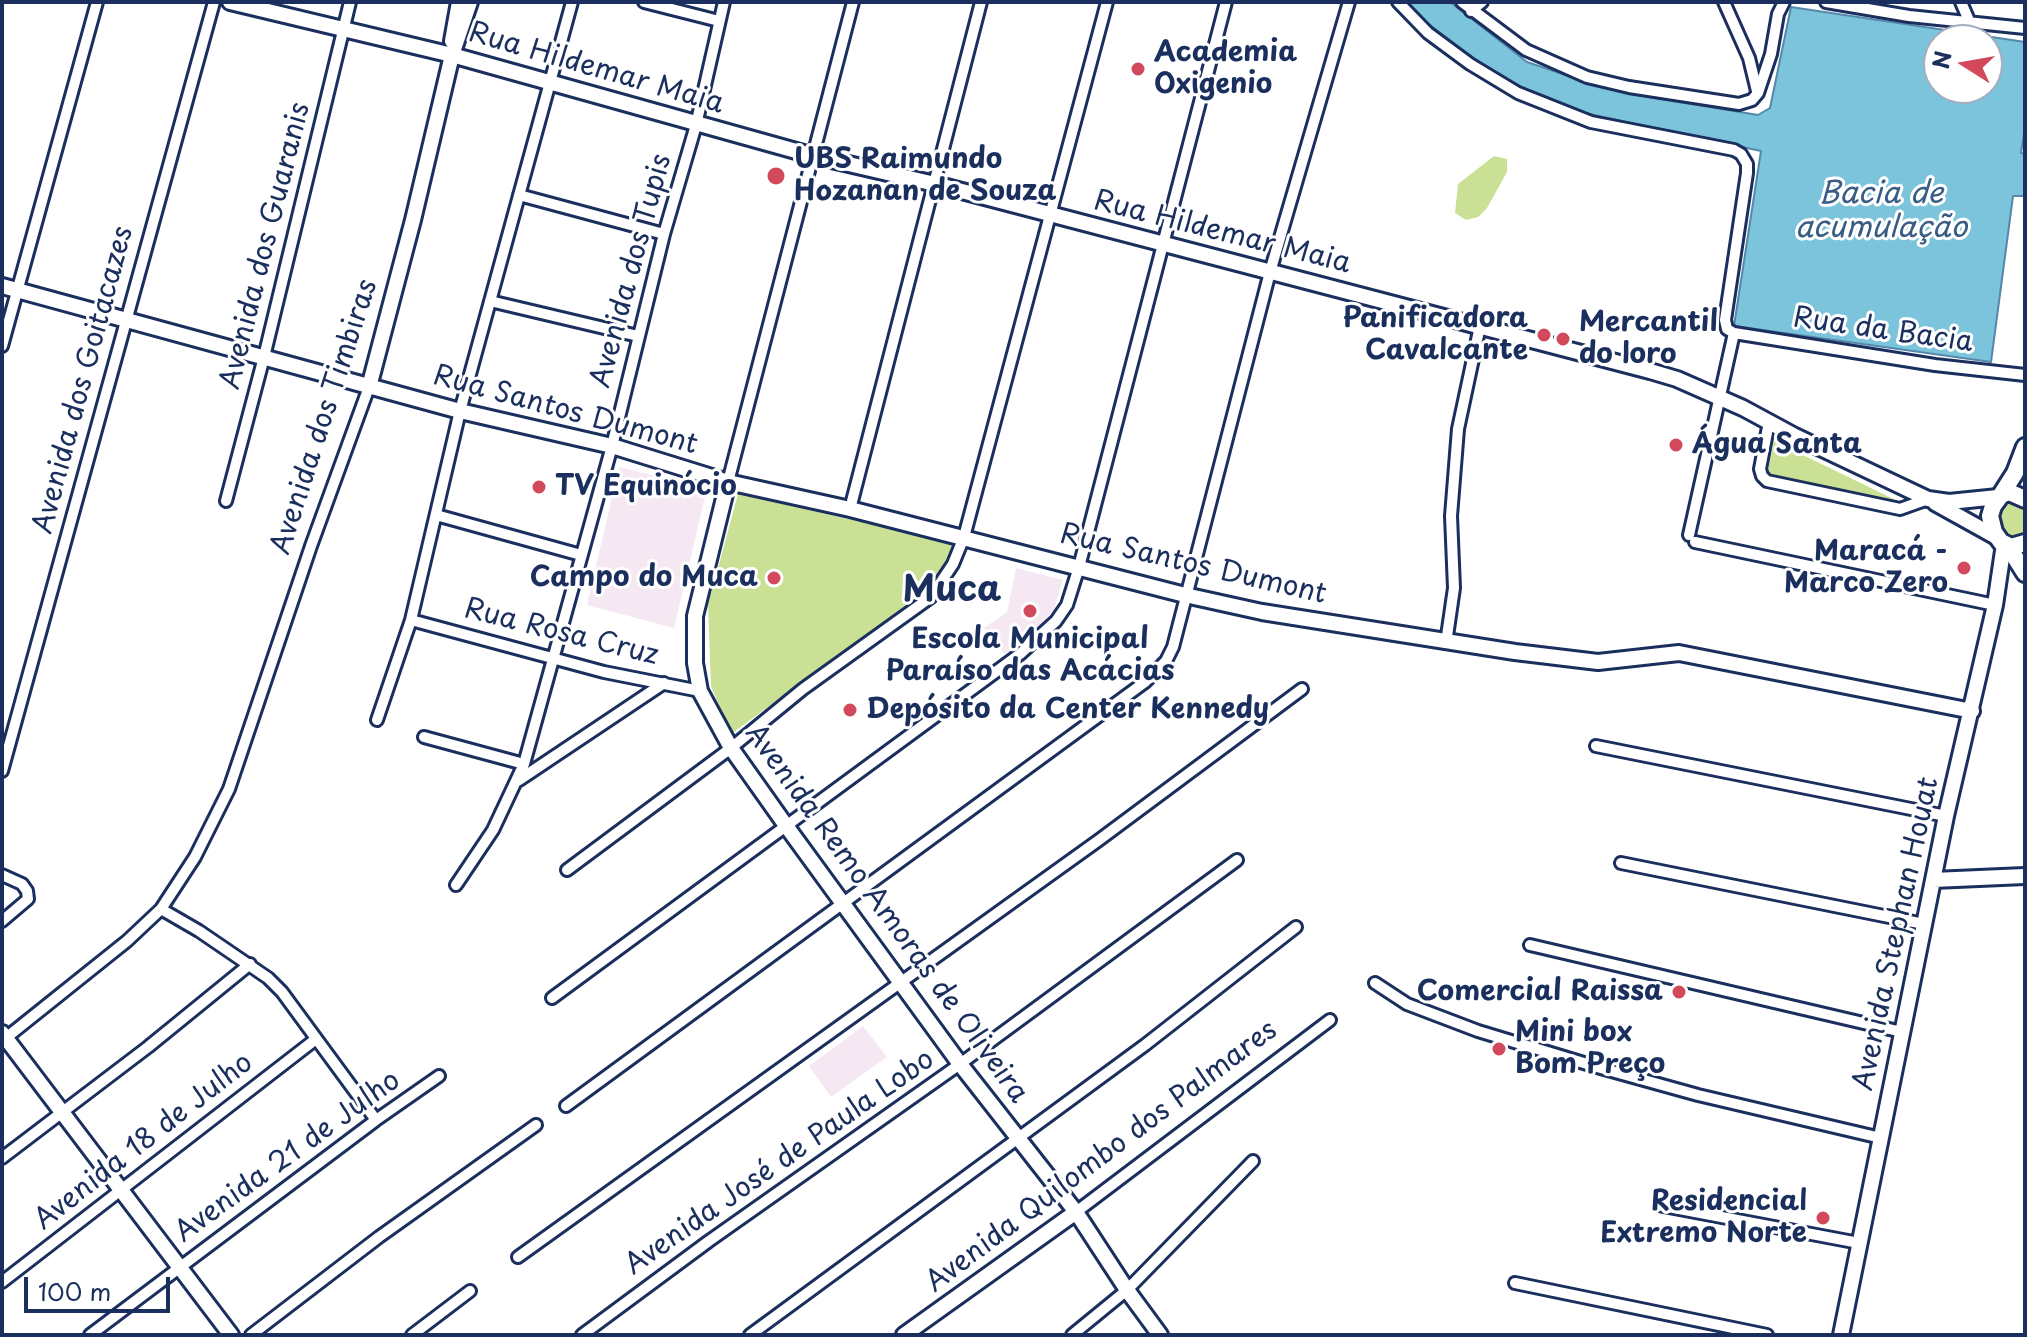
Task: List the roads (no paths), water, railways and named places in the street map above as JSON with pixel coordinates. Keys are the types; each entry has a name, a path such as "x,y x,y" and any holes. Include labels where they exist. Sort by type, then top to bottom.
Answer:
{"main road":[{"name":"Rua Hildemar Maia","path":"230,2 452,55 696,125 935,184 1650,371 1718,397 1928,499 1949,502 1999,496"},
{"name":"Avenida dos Timbiras","path":"452,55 454,18 459,2"},
{"name":"Avenida dos Timbiras","path":"369,387 452,55 470,2"},
{"name":"Rua Santos Dumont","path":"2,286 460,411 612,446 728,482 850,509 1262,612 1446,643 1598,662 1673,652 1972,711"},
{"path":"2025,447 2019,466 1990,516 2025,573"},
{"name":"Avenida Remo Amoras de Oliveira","path":"728,482 695,616 695,663 700,691 731,748 787,827 960,1064 1076,1212 1160,1335"},
{"path":"1999,496 2009,492 2025,499"},
{"path":"1928,499 2012,549"},
{"name":"Avenida Stephan Houat","path":"1841,1335 1946,816 1995,605 2012,549"},
{"path":"1933,880 2025,876"},
{"path":"3,1037 231,1335"},
{"name":"Avenida Quilombo dos Palmares","path":"904,1335 1076,1212"}],"street":[{"path":"2,346 97,2"},
{"name":"Avenida dos Goitacazes","path":"2,771 214,2"},
{"name":"Avenida dos Guaranis","path":"226,501 350,2"},
{"path":"377,720 411,620 460,411 572,2"},
{"path":"644,2 719,21"},
{"name":"Avenida dos Tupis","path":"517,781 555,659 612,446 664,234 696,125 724,2"},
{"path":"728,482 853,2"},
{"path":"850,509 981,2"},
{"path":"567,870 731,748 803,689 931,597 953,564 964,537 1107,2"},
{"path":"552,998 1049,631 1067,605 1226,2"},
{"path":"566,1106 1145,682 1166,661 1173,647 1270,272 1349,2"},
{"path":"1398,2 1428,33 1470,64 1518,93 1591,122 1734,150 1744,158 1747,173 1725,320 1729,331 1734,333 1718,397 1692,539 1995,605"},
{"path":"1462,2 1526,50 1587,77 1732,104 1746,103 1758,93 1769,62 1778,14 1784,2"},
{"path":"1471,11 1482,2"},
{"path":"1724,2 1749,58 1758,93"},
{"path":"1961,2 1970,23"},
{"path":"1834,3 2025,28"},
{"path":"519,195 664,234"},
{"path":"490,301 638,336"},
{"path":"1446,643 1454,588 1451,516 1458,429 1480,326"},
{"name":"Rua da Bacia","path":"1734,333 1935,365 2025,375"},
{"name":"Avenida dos Timbiras","path":"3,1037 127,941 161,909 195,857 229,789 311,546 369,387"},
{"path":"1769,422 1760,469 1767,481 1900,509 1928,499"},
{"path":"436,515 581,555"},
{"name":"Rua Rosa Cruz","path":"411,620 604,672 700,691"},
{"path":"456,885 493,830 517,781 664,683"},
{"path":"518,1257 1111,831 1302,689"},
{"path":"424,737 524,764"},
{"path":"1596,746 1946,816"},
{"name":"Avenida José de Paula Lobo","path":"582,1335 960,1064 1237,860"},
{"path":"1621,863 1924,924"},
{"path":"2,875 19,882 28,894 28,899 2,921"},
{"path":"161,909 250,964 282,992 376,1120"},
{"path":"750,1335 1145,1045 1296,927"},
{"path":"1530,945 1902,1032"},
{"path":"2,1158 148,1047 250,964"},
{"path":"1375,983 1407,1004 1478,1031 1698,1095 1881,1138"},
{"name":"Avenida Quilombo dos Palmares","path":"1076,1212 1330,1020"},
{"name":"Avenida 18 de Julho","path":"2,1282 316,1039"},
{"name":"Avenida 21 de Julho","path":"90,1335 439,1076"},
{"path":"251,1335 379,1237 536,1125"},
{"path":"1072,1335 1127,1290 1253,1161"},
{"path":"1658,1205 1859,1243"},
{"path":"1515,1283 1767,1335"},
{"path":"412,1335 470,1291"}],"water":[{"name":"Bacia de acumulação","path":"1407,2 1450,2 1527,62 1592,84 1630,94 1758,115 1770,108 1791,7 1923,27 1923,104 2003,104 2003,39 2025,42 2025,127 2021,153 2025,154 2025,196 2013,196 1991,362 1734,326 1761,151 1562,108 1487,69 1421,18"}],"place":[{"name":"Academia Oxigenio","path":"1138,69"},
{"name":"UBS Raimundo Hozanan de Souza","path":"776,176"},
{"name":"Panificadora Cavalcante","path":"1544,335"},
{"name":"Mercantil do loro","path":"1563,339"},
{"name":"Água Santa","path":"1676,445"},
{"name":"TV Equinócio","path":"539,487"},
{"name":"Maracá - Marco Zero","path":"1964,568"},
{"name":"Campo do Muca","path":"774,578"},
{"name":"Escola Municipal Paraíso das Acácias","path":"1030,611"},
{"name":"Depósito da Center Kennedy","path":"850,710"},
{"name":"Comercial Raissa","path":"1679,992"},
{"name":"Mini box Bom Preço","path":"1499,1049"},
{"name":"Residencial Extremo Norte","path":"1823,1218"}],"district":[{"name":"Muca","path":"952,591"}]}
